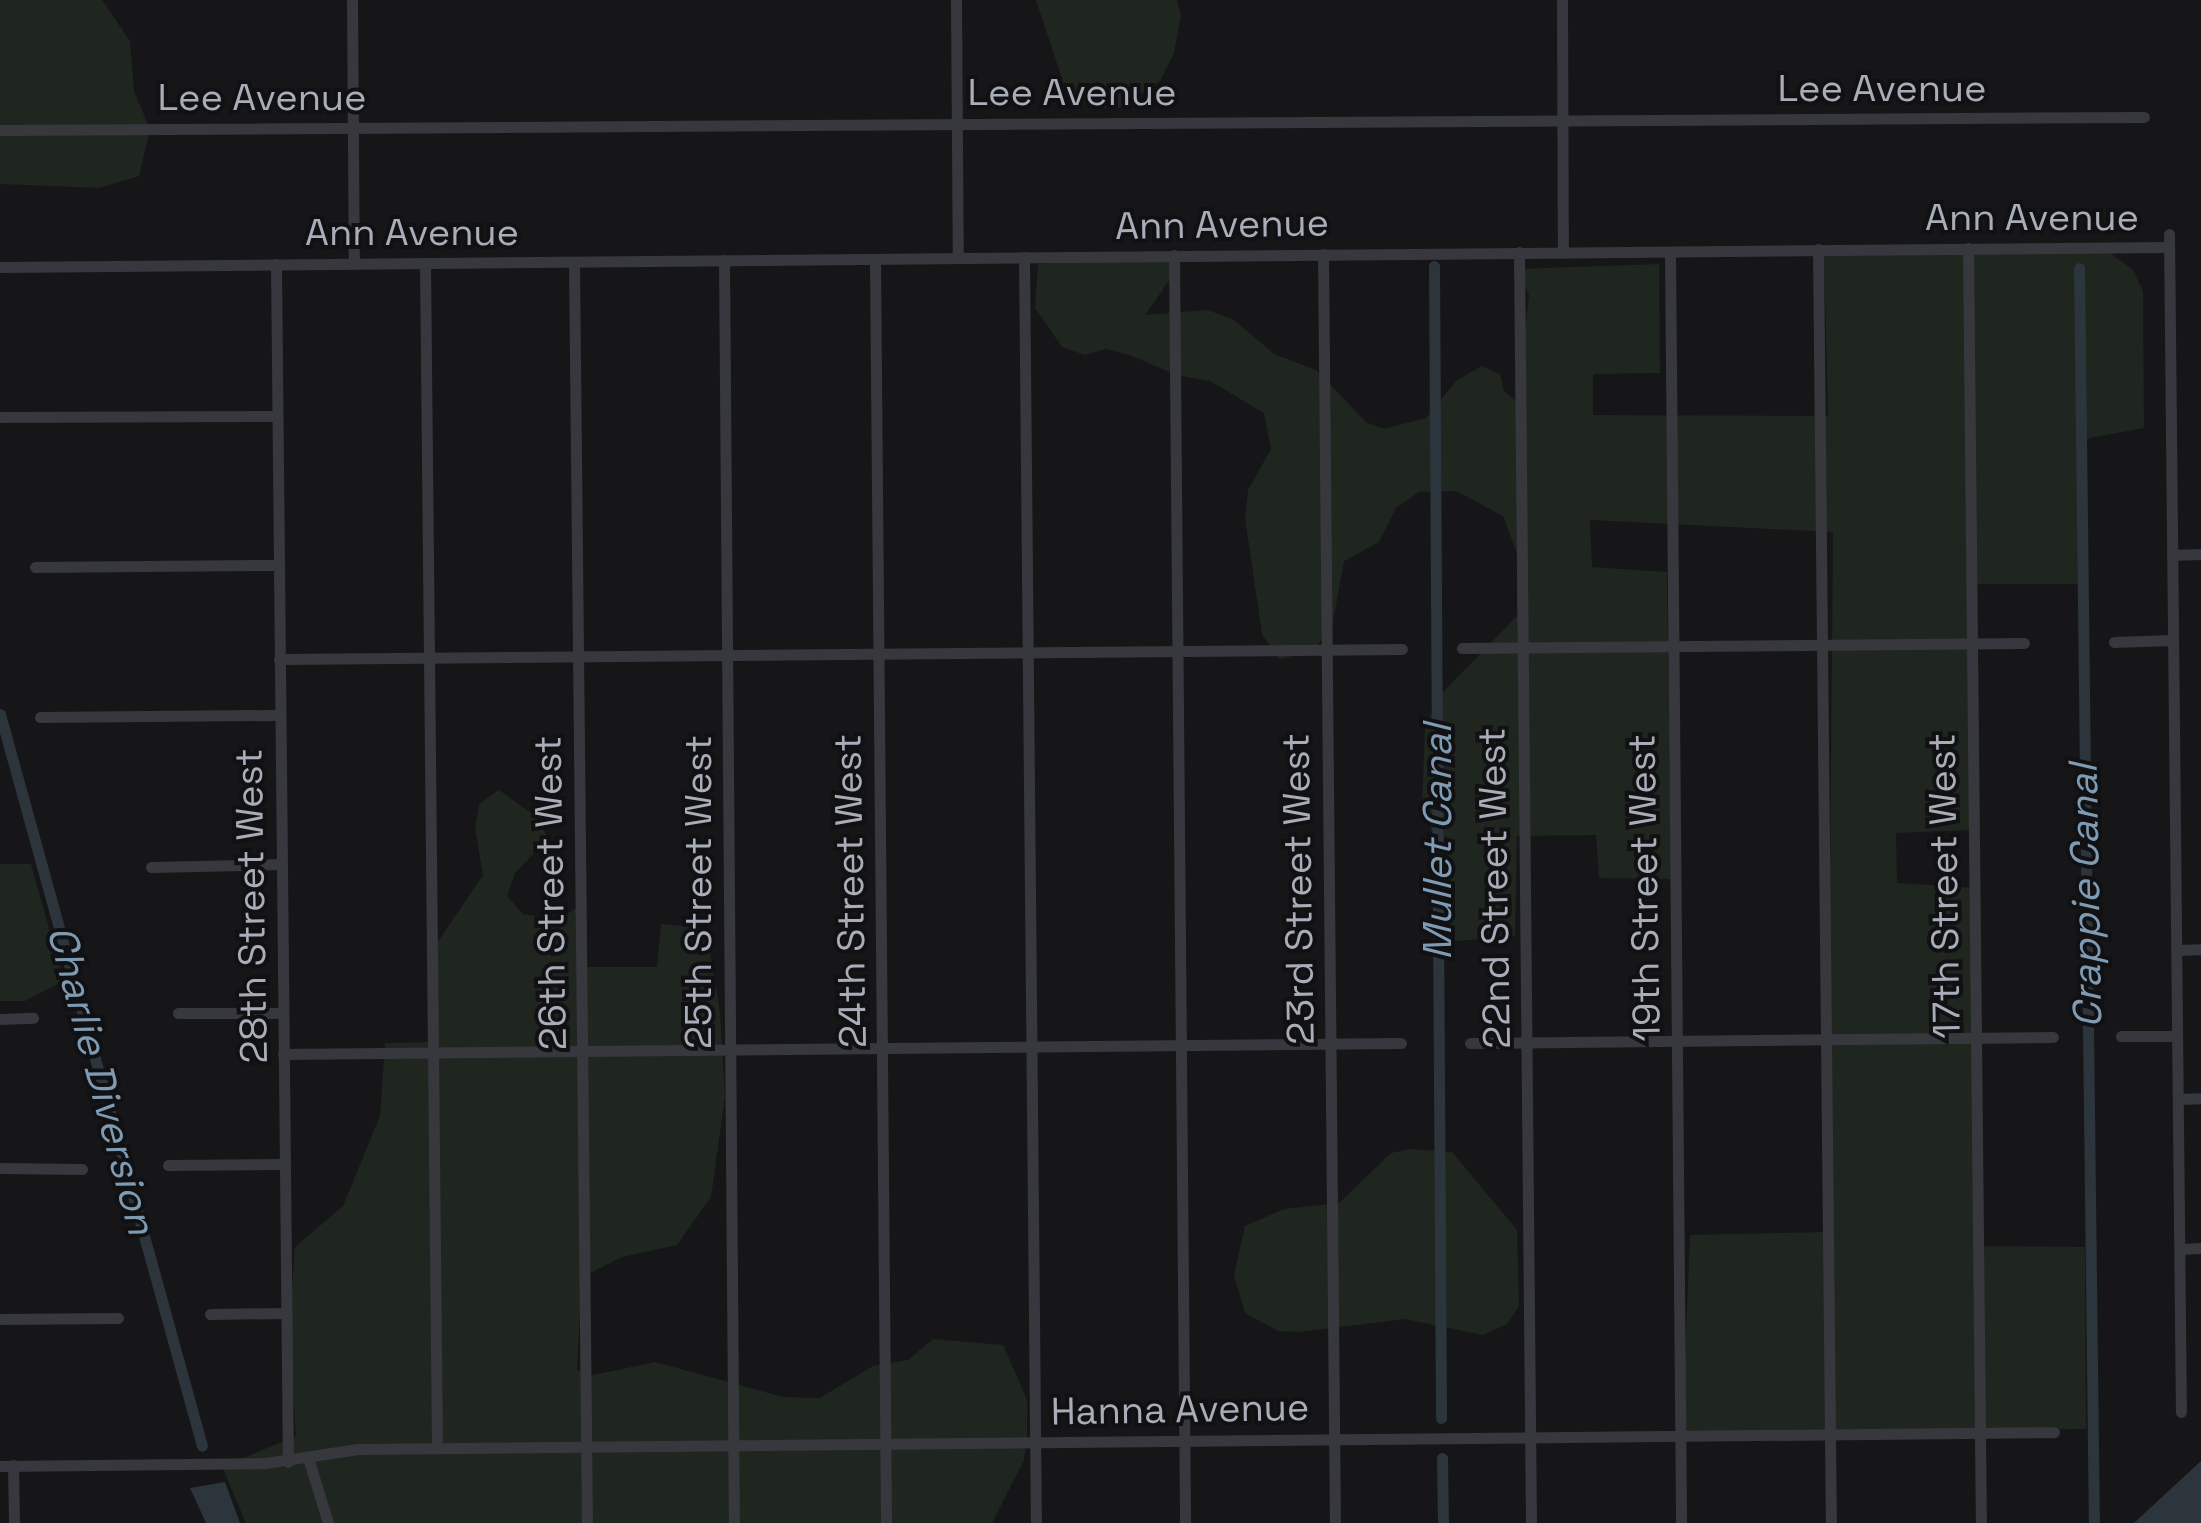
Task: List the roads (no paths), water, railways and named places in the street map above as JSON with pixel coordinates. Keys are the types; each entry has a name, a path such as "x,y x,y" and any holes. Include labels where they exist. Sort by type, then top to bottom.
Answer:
{"street":[{"path":"352,0 354,263"},
{"path":"956,0 958,258"},
{"path":"1562,0 1563,252"},
{"name":"Lee Avenue","path":"0,130 2144,117"},
{"name":"Ann Avenue","path":"0,267 1670,252 1968,248 2169,240 2172,554"},
{"name":"17th Street West","path":"1968,248 1981,1523"},
{"path":"1818,249 1831,1523"},
{"name":"22nd Street West","path":"1519,252 1531,1523"},
{"name":"19th Street West","path":"1670,252 1682,1523"},
{"name":"23rd Street West","path":"1323,254 1335,1523"},
{"path":"1174,256 1186,1523"},
{"path":"1024,257 1036,1523"},
{"name":"24th Street West","path":"875,258 886,1523"},
{"name":"25th Street West","path":"724,260 734,1523"},
{"name":"26th Street West","path":"574,262 587,1523"},
{"path":"425,263 437,1448"},
{"name":"28th Street West","path":"276,264 288,1462"},
{"path":"0,417 277,416"},
{"path":"2180,1412 2172,554 2201,554"},
{"path":"35,567 278,565"},
{"path":"2114,642 2172,640"},
{"path":"1462,648 2024,643"},
{"path":"279,659 1402,649"},
{"path":"40,717 280,715"},
{"path":"151,867 282,864"},
{"path":"2177,950 2201,949"},
{"path":"178,1013 283,1013"},
{"path":"0,1018 33,1018"},
{"path":"2121,1036 2176,1036"},
{"path":"1470,1043 2053,1037"},
{"path":"283,1054 1401,1043"},
{"path":"2178,1098 2201,1098"},
{"path":"168,1165 285,1164"},
{"path":"0,1168 82,1169"},
{"path":"2180,1249 2201,1248"},
{"path":"210,1314 286,1313"},
{"path":"0,1318 118,1318"},
{"name":"Hanna Avenue","path":"309,1461 344,1450 437,1448 2054,1432"},
{"path":"14,1523 7,1466 309,1461 328,1523"}],"waterway":[{"name":"Mullet Canal","path":"1434,266 1441,1418"},
{"name":"Crappie Canal","path":"2079,268 2094,1523"},
{"name":"Charlie Diversion","path":"0,714 202,1446"},
{"name":"Mullet Canal","path":"1442,1458 1443,1523"}]}
